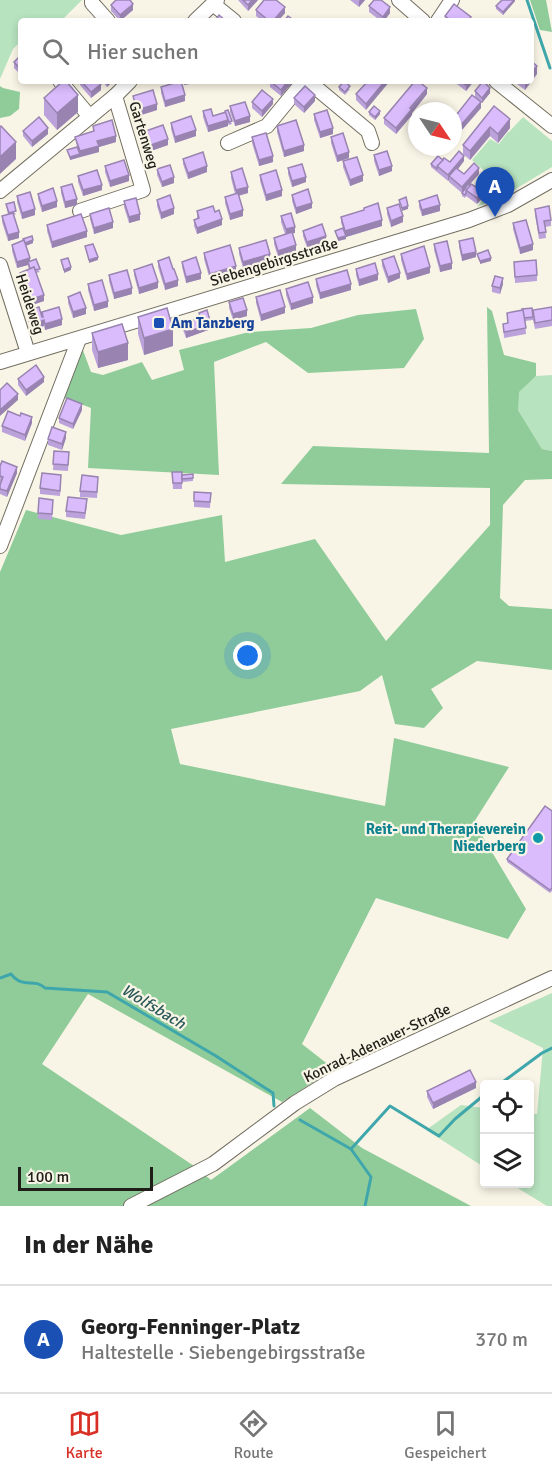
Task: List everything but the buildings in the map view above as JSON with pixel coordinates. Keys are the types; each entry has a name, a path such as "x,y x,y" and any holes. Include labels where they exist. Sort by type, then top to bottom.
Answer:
{"street":[{"path":"92,0 105,18"},
{"path":"399,0 420,18"},
{"path":"440,18 452,0"},
{"path":"198,18 214,2 231,18"},
{"path":"62,84 90,117"},
{"name":"Gartenweg","path":"0,191 127,84"},
{"path":"228,143 267,126 302,84"},
{"path":"312,84 368,131 372,143"},
{"path":"500,84 552,126"},
{"name":"Gartenweg","path":"80,211 143,190 115,96"},
{"name":"Siebengebirgsstraße","path":"0,362 492,212 552,180"},
{"name":"Heideweg","path":"0,265 28,353"},
{"path":"0,546 79,339"},
{"name":"Konrad-Adenauer-Straße","path":"131,1206 213,1164 295,1103 334,1079 552,978"}],"green space":[{"path":"0,0 82,0 64,18 18,18 18,44 13,49 0,79"},
{"path":"530,0 546,0 552,32 540,30"},
{"path":"0,86 20,92 19,109 10,116 0,118"},
{"path":"523,117 552,141 552,167 509,193 477,207 497,182 472,160 490,139 499,144"},
{"path":"487,307 492,311 504,355 536,363 536,376 519,392 518,410 542,449 552,451 552,479 525,480 503,505 500,598 509,606 552,609 552,670 477,661 431,689 443,708 424,728 395,724 382,675 360,691 171,729 180,764 385,806 394,738 509,767 474,822 526,909 508,939 376,898 302,1044 334,1069 282,1102 88,994 42,1064 194,1166 211,1180 310,1108 362,1148 471,1206 0,1206 0,572 26,510 121,535 222,515 225,562 315,539 386,641 490,525 490,488 281,484 313,446 489,453"},
{"path":"416,309 424,339 404,368 308,373 266,342 214,362 219,475 88,468 91,408 62,397 81,345 91,372 103,375 142,362 152,380 184,370 179,350 249,332 311,328 358,315"},
{"path":"552,375 552,451 542,449 518,410 518,392 536,376"},
{"path":"552,993 552,1206 547,1206 518,1188 534,1188 534,1114 537,1114 543,1048 489,1021"},
{"path":"461,1105 480,1107 480,1164 426,1130"}],"waterway":[{"path":"527,0 533,18"},
{"path":"534,21 550,68"},
{"name":"Wolfsbach","path":"0,978 11,974 24,983 36,983 45,988 107,992 216,1056 273,1093 274,1106"},
{"name":"Wolfsbach","path":"505,1080 552,1048"},
{"name":"Wolfsbach","path":"300,1120 351,1149 390,1106 439,1136 480,1098"},
{"path":"351,1149 371,1177 365,1206"}],"place":[{"name":"Georg-Fenninger-Platz","path":"495,217"},
{"name":"Am Tanzberg","path":"159,323"},
{"name":"Reit- und Therapieverein Niederberg","path":"538,838"}]}
